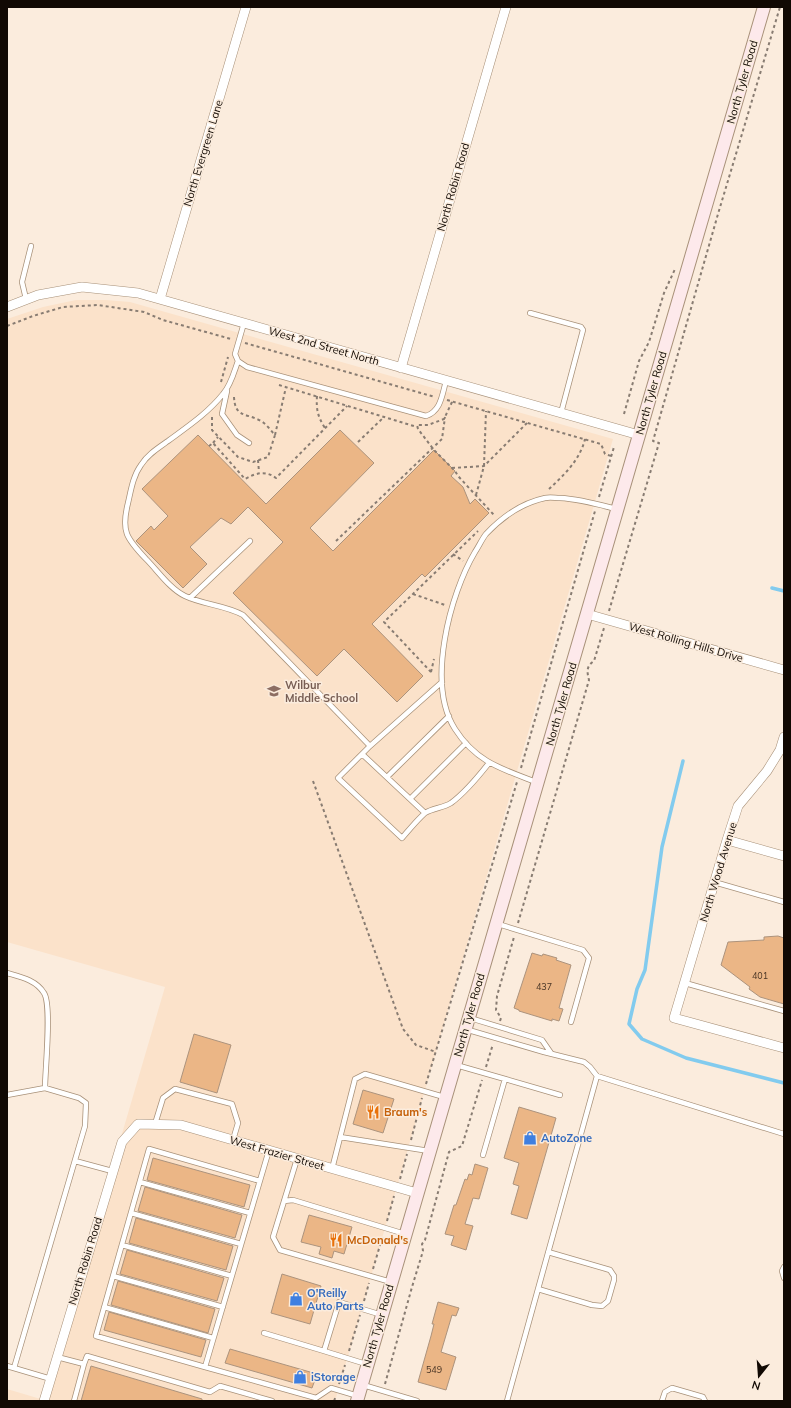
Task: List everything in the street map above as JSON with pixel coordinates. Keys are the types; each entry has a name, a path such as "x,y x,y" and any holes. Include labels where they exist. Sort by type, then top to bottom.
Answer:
{"main road":[{"name":"North Tyler Road","path":"359,1394 454,1064 538,783 764,7"}],"street":[{"name":"North Evergreen Lane","path":"160,299 246,7"},
{"name":"North Robin Road","path":"401,368 506,7"},
{"name":"West 2nd Street North","path":"7,307 26,299 82,287 138,293 639,435"},
{"name":"West Rolling Hills Drive","path":"587,614 784,670"},
{"name":"North Wood Avenue","path":"784,737 780,750 767,771 738,806 674,1018 784,1048"},
{"path":"727,840 784,856"},
{"name":"West Frazier Street","path":"135,1126 138,1124 181,1125 417,1194"},
{"name":"North Robin Road","path":"44,1401 112,1171 122,1142 135,1126"}],"lane":[{"path":"26,299 22,282 31,246"},
{"path":"530,313 584,330 561,413"},
{"path":"244,323 235,354 238,361 247,367 426,416 433,413 438,407 446,381"},
{"path":"238,361 228,388 222,414 237,435 249,443"},
{"path":"228,388 215,403 196,420 151,454 141,465 132,486 125,515 124,525 127,536 133,545 175,589 190,598 221,606 243,615 370,746"},
{"path":"538,783 497,768 489,763 474,752 454,728 444,702 442,682 443,655 449,618 460,582 471,559 485,535 506,516 533,501 547,497 578,499 618,509"},
{"path":"190,598 250,541"},
{"path":"442,682 370,746 338,778 402,838 425,813 449,804 457,798 489,763"},
{"path":"387,777 450,716"},
{"path":"410,799 466,743"},
{"path":"362,754 425,813"},
{"path":"714,882 784,902"},
{"path":"496,924 583,950 589,958 570,1022"},
{"path":"7,974 32,980 45,993 49,1014 44,1088"},
{"path":"685,983 784,1011"},
{"path":"466,1023 498,1026 542,1040 551,1053"},
{"path":"466,1023 495,1038 584,1062 597,1076 784,1134"},
{"path":"454,1064 560,1095"},
{"path":"332,1169 355,1079 365,1074 445,1097"},
{"path":"507,1401 597,1076"},
{"path":"483,1155 505,1079"},
{"path":"7,1096 44,1088 79,1098 86,1103 86,1126 14,1368"},
{"path":"155,1124 163,1098 175,1089 232,1104 238,1123 233,1140"},
{"path":"340,1137 430,1151"},
{"path":"260,1181 149,1149 96,1336 316,1398 330,1388 359,1394 384,1391 417,1401"},
{"path":"205,1367 269,1150"},
{"path":"297,1159 273,1236 280,1250 391,1282"},
{"path":"75,1161 112,1171"},
{"path":"140,1182 250,1213"},
{"path":"284,1201 293,1200 405,1234"},
{"path":"131,1213 241,1244"},
{"path":"122,1245 232,1276"},
{"path":"538,1289 592,1305 602,1306 608,1301 612,1287 614,1276 610,1270 548,1252"},
{"path":"784,1267 782,1272 784,1278"},
{"path":"113,1276 223,1307"},
{"path":"324,1351 339,1302 382,1315"},
{"path":"104,1307 214,1338"},
{"path":"264,1333 367,1364"},
{"path":"57,1356 84,1364"},
{"path":"74,1401 87,1356 210,1392 220,1386 272,1401"},
{"path":"7,1366 51,1379"},
{"path":"662,1401 665,1392 672,1388 703,1397 705,1401"}],"path":[{"path":"498,1026 501,1018 496,1010 497,996 589,680 587,671 590,664 594,661 657,451 659,443 653,441 718,214 780,7"},
{"path":"624,414 639,361 649,342 664,293 676,266"},
{"path":"7,326 62,307 98,305 144,312 163,320 601,444 605,454 611,456"},
{"path":"229,354 212,416 212,430 238,457 253,462 268,457 275,435 286,387"},
{"path":"272,383 417,427 432,448 494,514"},
{"path":"234,395 234,405 237,411 259,420 275,435"},
{"path":"317,396 317,414 325,428"},
{"path":"336,541 442,439 445,417 452,401"},
{"path":"213,443 245,479 259,472 271,474 276,478 347,406"},
{"path":"476,495 484,466 486,411"},
{"path":"358,442 384,417"},
{"path":"417,427 417,425 428,425 435,423 444,419 445,417"},
{"path":"452,468 484,466 527,423"},
{"path":"209,446 218,437"},
{"path":"334,1401 436,1052 519,776 614,447"},
{"path":"258,460 259,472"},
{"path":"453,554 464,561"},
{"path":"413,594 445,605"},
{"path":"313,781 402,1029 416,1045 436,1052"},
{"path":"384,1391 393,1354 423,1251 422,1244 425,1240 449,1152 462,1146 495,1038"}],"shaded area":[{"name":"Wilbur Middle School","path":"76,300 130,302 613,439 335,1401 7,1401 7,1389 44,1400 165,987 7,942 7,319 43,307"}],"building":[{"path":"340,430 374,463 310,528 333,551 434,450 455,471 451,476 463,487 470,504 475,499 489,513 425,577 422,574 372,624 423,676 397,702 344,649 317,676 233,593 283,542 248,507 231,524 221,518 190,547 207,564 183,588 136,541 151,526 154,530 168,516 142,489 198,435 266,504"},
{"path":"778,936 784,938 784,1004 760,997 749,989 750,987 721,965 728,942 764,940 764,937"},
{"path":"532,953 557,958 556,960 571,965 559,1008 563,1009 559,1021 552,1019 552,1021 519,1011 514,1008"},
{"path":"194,1034 231,1045 217,1093 180,1082"},
{"path":"363,1090 394,1099 383,1133 353,1124"},
{"name":"AutoZone","path":"519,1107 556,1118 527,1219 511,1214 519,1186 513,1184 519,1163 504,1158"},
{"path":"153,1158 250,1185 244,1207 147,1180"},
{"path":"475,1164 488,1168 479,1199 473,1198 465,1224 473,1226 466,1250 451,1245 454,1236 445,1234 454,1205 456,1205 465,1179 467,1180 469,1174 472,1175"},
{"path":"145,1187 242,1215 235,1238 138,1211"},
{"path":"309,1215 352,1227 344,1254 334,1251 332,1258 319,1254 321,1247 301,1242"},
{"path":"136,1218 233,1246 226,1270 129,1243"},
{"path":"127,1250 224,1278 217,1301 120,1274"},
{"name":"O'Reilly Auto Parts","path":"282,1274 321,1286 310,1324 271,1313"},
{"path":"118,1281 215,1309 208,1333 111,1305"},
{"path":"438,1302 459,1308 456,1316 452,1315 441,1352 456,1357 446,1390 418,1382 434,1324 432,1324"},
{"path":"109,1312 206,1340 201,1357 104,1330"},
{"path":"230,1349 317,1374 312,1388 225,1363"},
{"path":"91,1366 202,1399 202,1401 81,1401"}],"waterway":[{"path":"772,588 784,591"},
{"path":"683,761 662,847 645,970 637,989 629,1024 642,1039 686,1058 784,1083"}],"place":[{"name":"Wilbur Middle School","path":"274,691"},
{"name":"Braum's","path":"373,1112"},
{"name":"AutoZone","path":"530,1138"},
{"name":"McDonald's","path":"336,1240"},
{"name":"O'Reilly Auto Parts","path":"296,1299"},
{"name":"iStorage","path":"300,1377"}]}
